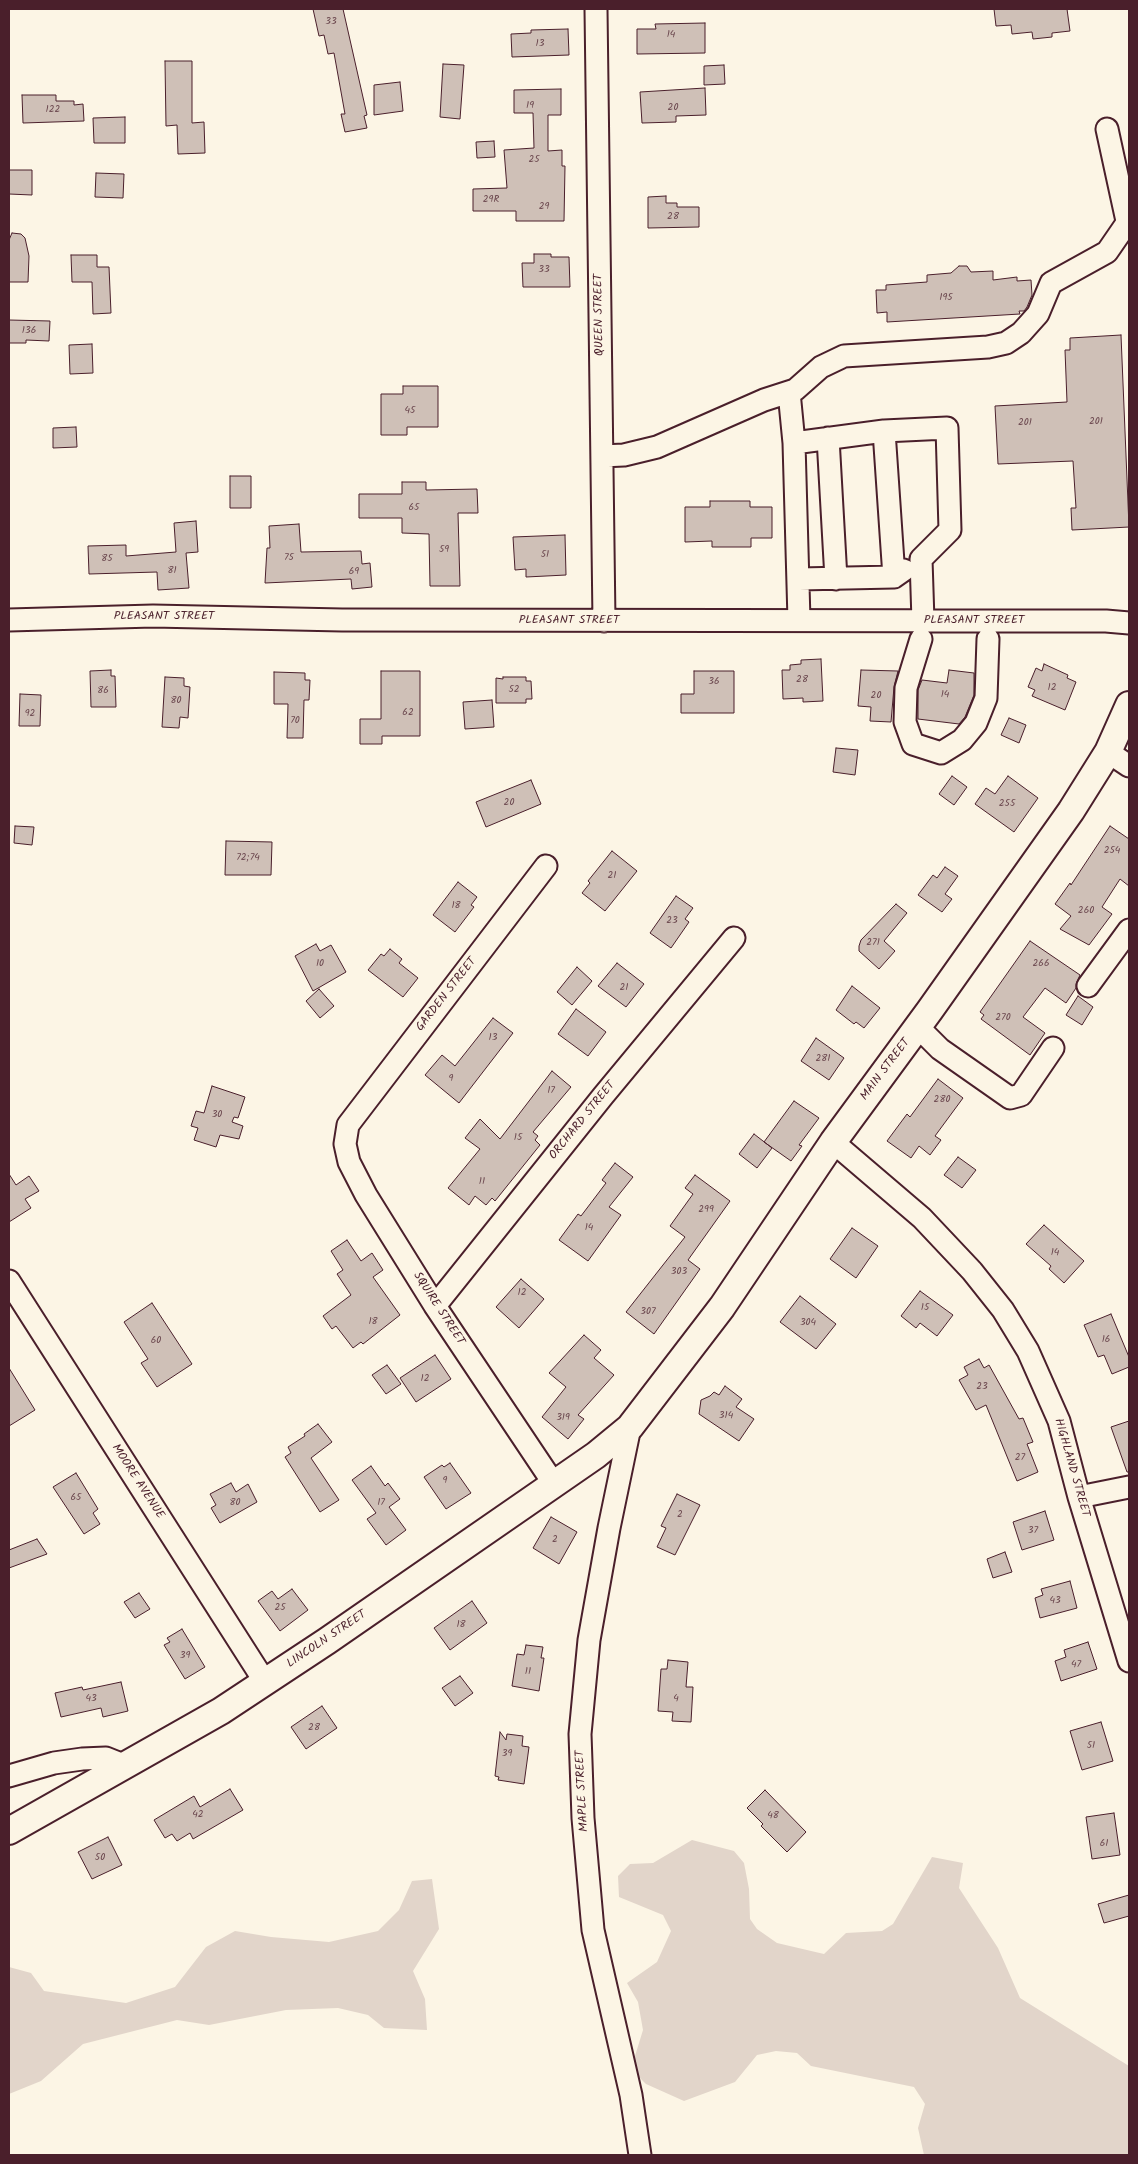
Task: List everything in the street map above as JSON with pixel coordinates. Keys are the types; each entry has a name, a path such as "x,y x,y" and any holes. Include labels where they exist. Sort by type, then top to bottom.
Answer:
{"main road":[{"name":"MAIN STREET","path":"630,1427 722,1307 833,1142 918,1027 1071,811 1108,752 1129,705"},
{"name":"LINCOLN STREET","path":"9,1831 221,1711 609,1446 630,1427"}],"street":[{"name":"QUEEN STREET","path":"596,9 604,621"},
{"path":"602,456 624,456 650,450 764,400 800,387 821,367 844,356 988,347 1006,343 1021,333 1038,314 1051,283 1106,252 1128,221 1108,129"},
{"path":"789,392 794,442 799,620"},
{"path":"794,442 884,431 947,428 950,530 921,559 894,577 799,579"},
{"path":"884,431 894,577"},
{"path":"828,438 836,579"},
{"path":"921,559 922,630 906,688 905,722 913,744 941,753 962,740 976,723 986,698 988,639"},
{"name":"PLEASANT STREET","path":"9,620 153,616 342,620 799,620 922,630 1106,621 1129,623"},
{"path":"1108,752 1129,766"},
{"name":"GARDEN STREET","path":"348,1125 546,866"},
{"path":"1088,986 1129,930"},
{"name":"ORCHARD STREET","path":"435,1306 603,1096 734,938"},
{"path":"918,1027 940,1049 1010,1098 1022,1095 1053,1048"},
{"name":"SQUIRE STREET","path":"348,1125 345,1144 349,1162 366,1195 435,1306 554,1484"},
{"name":"HIGHLAND STREET","path":"833,1142 922,1218 972,1271 1003,1310 1028,1351 1059,1421 1079,1497 1129,1661"},
{"name":"MOORE AVENUE","path":"9,1281 265,1682"},
{"name":"MAPLE STREET","path":"630,1427 614,1501 589,1640 580,1734 583,1818 594,1930 631,2095 640,2155"},
{"path":"1079,1497 1129,1487"},
{"path":"9,1776 54,1763 82,1759 106,1758 126,1766"}],"shaded area":[{"path":"692,1840 734,1851 744,1863 749,1889 750,1919 757,1929 777,1943 824,1954 846,1933 882,1931 893,1924 932,1857 963,1863 959,1888 998,1948 1020,1998 1129,2066 1129,2155 924,2155 918,2128 925,2104 914,2087 811,2066 797,2053 776,2051 757,2055 735,2082 684,2101 646,2084 631,2069 643,2030 638,2002 627,1983 657,1962 671,1931 663,1915 619,1897 618,1876 630,1864 653,1863"},
{"path":"432,1879 439,1929 413,1971 425,1999 427,2030 384,2028 368,2015 338,2008 286,2010 209,2025 177,2020 83,2044 41,2081 9,2094 9,1967 31,1973 44,1991 126,2003 175,1987 206,1947 235,1931 271,1937 329,1942 378,1931 399,1910 412,1881"}],"building":[{"path":"313,9 343,9 367,115 364,116 367,128 345,132 341,114 345,114 334,53 328,54 324,35 319,36"},
{"path":"994,9 1067,9 1070,31 1052,33 1052,37 1033,39 1032,32 1012,34 1011,25 996,26"},
{"path":"705,23 705,53 637,54 637,29 656,29 655,24"},
{"path":"568,29 569,55 512,57 511,34 531,33 531,30"},
{"path":"165,61 192,61 192,123 204,122 205,153 178,154 177,125 166,126"},
{"path":"443,64 464,65 460,119 440,117"},
{"path":"724,65 725,84 704,85 704,66"},
{"path":"400,82 403,111 374,115 374,85"},
{"path":"705,88 706,115 676,116 676,122 642,123 640,92"},
{"path":"561,89 561,115 548,115 548,151 562,150 562,166 565,166 564,221 516,221 516,211 473,211 473,189 507,188 504,150 534,148 533,113 514,113 514,90"},
{"path":"22,95 56,95 56,101 74,101 74,105 83,104 84,121 23,123"},
{"path":"125,117 125,143 94,143 93,118"},
{"path":"494,141 495,157 477,158 476,142"},
{"path":"9,170 32,170 32,195 9,194"},
{"path":"96,173 124,174 123,198 95,197"},
{"path":"666,196 666,203 677,203 677,207 699,207 699,227 648,228 648,197"},
{"path":"12,233 21,234 25,238 29,256 28,282 9,282 9,240"},
{"path":"534,254 551,254 551,257 569,257 570,287 523,287 522,263 534,263"},
{"path":"71,255 97,255 97,267 109,267 111,313 93,314 92,282 72,282"},
{"path":"959,266 967,266 971,272 993,271 993,280 1017,277 1017,281 1031,280 1032,295 1027,307 1024,311 1019,311 1020,314 887,322 887,312 877,313 876,290 886,290 886,285 927,282 927,275 951,273"},
{"path":"9,320 50,321 49,341 26,340 26,343 9,343"},
{"path":"1121,335 1129,527 1072,530 1071,508 1076,508 1073,461 998,464 995,406 1067,402 1065,350 1070,350 1070,338"},
{"path":"92,344 93,373 70,374 69,345"},
{"path":"403,386 438,386 438,427 407,427 407,435 381,435 381,394 403,394"},
{"path":"76,427 77,447 53,448 53,428"},
{"path":"230,476 251,476 251,508 230,508"},
{"path":"402,482 426,482 426,490 477,489 478,513 458,513 460,586 430,586 429,534 402,533 402,518 359,518 359,494 402,494"},
{"path":"710,501 750,501 750,507 772,507 772,538 751,538 751,547 712,547 712,541 685,542 685,507 710,507"},
{"path":"196,521 198,552 186,553 189,588 158,590 157,572 89,574 88,546 126,545 126,556 176,552 174,523"},
{"path":"299,524 301,552 361,551 362,564 370,563 372,587 352,589 351,579 265,583 267,548 270,548 269,526"},
{"path":"565,535 566,575 526,577 526,569 515,570 513,537"},
{"path":"821,659 823,701 803,702 803,698 783,699 782,670 790,670 790,665 801,664 801,660"},
{"path":"1044,664 1068,675 1067,678 1076,682 1065,710 1032,696 1035,690 1028,687 1036,668 1042,671"},
{"path":"111,670 111,676 115,676 116,707 91,707 90,671"},
{"path":"861,670 898,671 894,687 891,722 870,721 871,707 858,706"},
{"path":"949,670 974,673 974,695 965,717 959,724 918,719 918,690 922,680 947,683"},
{"path":"381,671 420,671 420,736 382,736 382,744 360,744 360,719 381,719"},
{"path":"694,671 734,671 734,713 681,713 681,694 694,694"},
{"path":"274,672 305,673 305,680 310,680 309,700 304,700 303,738 287,738 288,704 274,704"},
{"path":"165,677 184,678 184,686 190,687 188,718 180,717 179,728 162,727"},
{"path":"503,677 526,677 526,681 531,681 532,699 526,699 526,703 496,703 496,678 503,679"},
{"path":"20,694 41,695 40,726 19,726"},
{"path":"492,700 494,727 465,729 463,702"},
{"path":"1009,718 1026,725 1019,743 1001,735"},
{"path":"836,748 858,750 855,775 833,772"},
{"path":"952,776 967,787 954,805 939,794"},
{"path":"1008,776 1038,798 1014,832 975,804 986,788 995,794"},
{"path":"531,780 541,804 486,827 476,802"},
{"path":"15,826 34,827 32,845 14,843"},
{"path":"1110,826 1129,839 1129,886 1120,879 1102,907 1112,914 1089,945 1060,929 1071,916 1055,904 1070,883 1071,885"},
{"path":"226,841 272,842 271,875 225,875"},
{"path":"612,851 637,871 605,911 582,893 590,883 588,881"},
{"path":"945,867 958,876 945,894 952,899 942,912 918,895 933,875 937,878"},
{"path":"458,882 477,897 471,905 474,907 455,932 433,915"},
{"path":"676,896 693,908 685,919 689,922 671,948 650,933"},
{"path":"896,904 907,913 884,941 895,951 879,969 859,951 859,946 861,940"},
{"path":"1030,941 1080,975 1076,988 1066,1003 1045,988 1023,1017 1045,1033 1030,1055 981,1019 984,1015 980,1012"},
{"path":"316,944 320,951 331,945 346,972 313,991 295,956"},
{"path":"390,949 402,959 399,963 418,978 403,997 368,970 381,954 384,956"},
{"path":"617,963 644,984 626,1007 598,986"},
{"path":"577,967 592,981 572,1005 557,992"},
{"path":"852,986 880,1008 864,1028 856,1022 854,1024 836,1010"},
{"path":"319,989 334,1006 320,1018 306,1001"},
{"path":"1078,996 1093,1007 1082,1025 1066,1015"},
{"path":"576,1009 606,1032 588,1056 558,1034"},
{"path":"493,1018 513,1033 459,1103 425,1075 442,1055 455,1066"},
{"path":"816,1038 844,1058 829,1080 801,1061"},
{"path":"552,1071 571,1087 533,1132 538,1136 535,1140 540,1145 495,1201 492,1198 486,1205 475,1196 469,1205 448,1188 480,1149 465,1138 480,1119 500,1139"},
{"path":"938,1079 963,1098 935,1136 941,1140 930,1155 919,1146 911,1158 887,1141 907,1114 910,1117"},
{"path":"212,1086 245,1097 238,1118 234,1117 232,1122 243,1126 239,1139 220,1135 216,1147 194,1140 198,1128 191,1126 196,1111 204,1113"},
{"path":"794,1101 819,1118 799,1145 802,1146 791,1161 764,1142"},
{"path":"754,1134 772,1148 757,1168 739,1154"},
{"path":"958,1157 976,1170 962,1188 944,1175"},
{"path":"615,1163 633,1177 609,1207 621,1215 588,1261 559,1240 578,1214 581,1216 606,1183 602,1180"},
{"path":"9,1174 16,1185 29,1176 39,1191 25,1199 31,1208 9,1222"},
{"path":"695,1175 730,1201 688,1260 700,1269 654,1334 626,1312 685,1237 670,1226 693,1194 685,1188"},
{"path":"1044,1225 1084,1261 1064,1283 1049,1269 1051,1266 1026,1244"},
{"path":"852,1228 878,1246 856,1278 830,1259"},
{"path":"347,1240 361,1261 372,1253 383,1270 373,1277 400,1315 363,1344 361,1342 353,1348 336,1326 332,1329 323,1316 351,1295 337,1274 343,1270 331,1251"},
{"path":"521,1279 544,1299 519,1328 496,1307"},
{"path":"920,1291 953,1315 937,1336 920,1323 916,1328 901,1316"},
{"path":"800,1296 836,1324 816,1349 780,1322"},
{"path":"152,1303 192,1364 157,1387 141,1363 148,1359 124,1322"},
{"path":"1111,1314 1129,1357 1129,1367 1112,1374 1104,1355 1098,1357 1084,1325"},
{"path":"584,1335 601,1350 594,1358 614,1375 578,1415 584,1419 568,1439 542,1417 566,1387 549,1373"},
{"path":"435,1355 451,1379 416,1402 400,1378"},
{"path":"979,1359 984,1368 989,1365 1019,1419 1023,1418 1033,1442 1027,1444 1038,1472 1017,1481 986,1405 976,1410 959,1380 968,1375 964,1367"},
{"path":"387,1365 401,1384 386,1394 372,1375"},
{"path":"9,1368 35,1410 9,1426"},
{"path":"725,1386 742,1399 736,1407 754,1419 739,1441 699,1414 701,1400 714,1392 719,1395"},
{"path":"1129,1421 1129,1472 1127,1472 1111,1427"},
{"path":"318,1424 332,1442 311,1458 339,1500 320,1512 285,1457 291,1453 288,1447 305,1436 304,1434"},
{"path":"450,1463 471,1493 446,1509 424,1477 442,1465 444,1467"},
{"path":"371,1466 385,1486 388,1483 400,1499 389,1507 406,1530 386,1545 367,1519 376,1513 352,1480"},
{"path":"76,1473 98,1509 93,1513 100,1524 84,1534 53,1487"},
{"path":"231,1483 236,1492 248,1484 257,1502 220,1523 211,1508 216,1505 210,1494"},
{"path":"677,1494 700,1505 675,1555 657,1547 666,1528 661,1526"},
{"path":"1045,1511 1054,1540 1022,1550 1013,1522"},
{"path":"551,1517 577,1532 559,1564 533,1548"},
{"path":"37,1539 47,1554 9,1568 9,1550"},
{"path":"1005,1552 1012,1572 993,1578 987,1559"},
{"path":"1070,1581 1077,1608 1040,1618 1035,1598 1043,1595 1041,1589"},
{"path":"292,1589 308,1610 280,1631 258,1601 272,1591 278,1599"},
{"path":"139,1593 150,1609 135,1618 124,1602"},
{"path":"472,1601 487,1623 450,1650 434,1628"},
{"path":"182,1629 205,1667 185,1679 164,1645 170,1642 167,1638"},
{"path":"1088,1642 1097,1669 1061,1681 1055,1661 1066,1657 1064,1650"},
{"path":"526,1645 543,1647 541,1658 544,1658 539,1691 512,1686 517,1654 524,1655"},
{"path":"668,1660 688,1662 686,1687 693,1687 691,1722 672,1721 673,1712 658,1711 661,1669 667,1669"},
{"path":"460,1676 473,1693 455,1706 442,1688"},
{"path":"121,1682 128,1711 103,1717 101,1708 61,1717 55,1693 82,1687 83,1690"},
{"path":"322,1706 337,1728 306,1749 291,1727"},
{"path":"1101,1722 1113,1761 1082,1770 1070,1731"},
{"path":"500,1732 506,1740 507,1734 523,1736 522,1746 529,1747 524,1784 498,1780 499,1777 495,1776"},
{"path":"230,1789 243,1810 193,1839 190,1833 177,1841 172,1834 165,1838 154,1820 194,1796 200,1807"},
{"path":"765,1790 806,1832 787,1852 761,1826 763,1824 747,1808"},
{"path":"1114,1813 1120,1855 1092,1859 1086,1817"},
{"path":"108,1837 122,1865 92,1879 78,1852"},
{"path":"1129,1895 1129,1916 1104,1923 1098,1904"}]}
